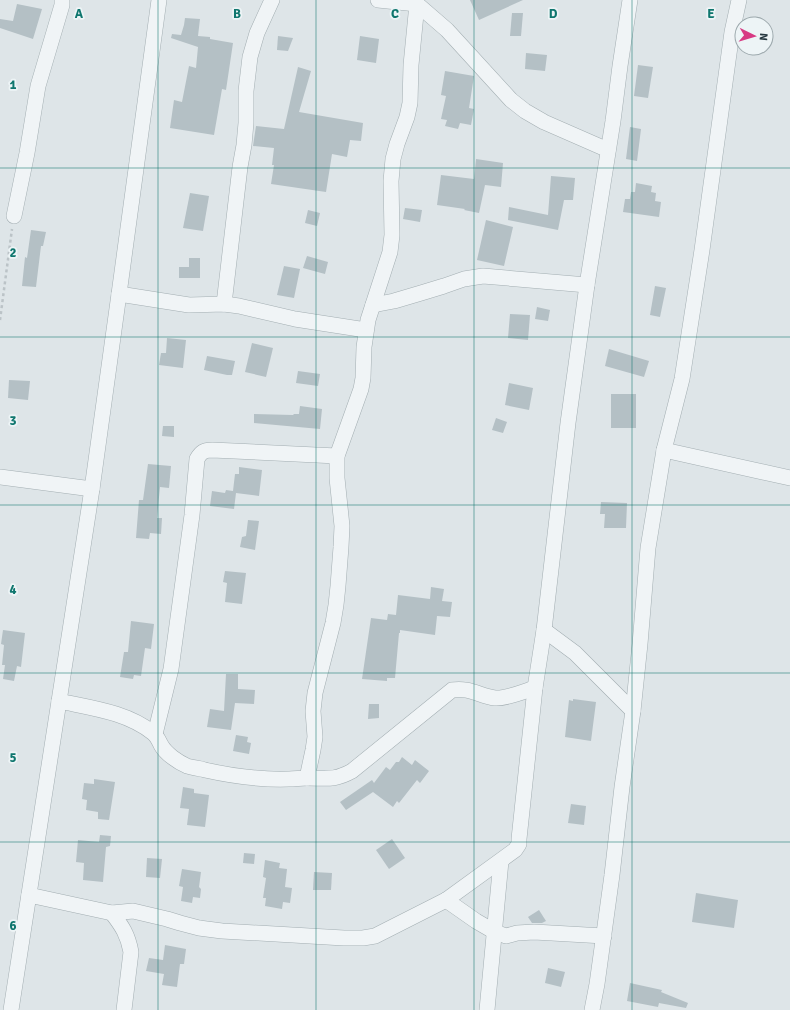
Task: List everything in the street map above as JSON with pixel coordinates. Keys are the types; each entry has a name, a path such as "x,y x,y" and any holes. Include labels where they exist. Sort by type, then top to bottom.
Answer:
{"street":[{"path":"14,216 38,86 62,5 62,0"},
{"path":"11,1010 92,489 120,294 159,0"},
{"path":"224,304 239,174 244,145 246,91 250,57 257,33 272,0"},
{"path":"378,0 417,4 447,30 511,100 525,111 544,122 608,150"},
{"path":"29,895 112,913 133,911 167,919 180,924 222,932 307,937 363,938 375,936 446,900 515,850 519,844 535,688 544,630 567,430 587,285 613,121 630,0"},
{"path":"592,1010 604,936 622,786 633,711 648,548 664,450 682,379 732,32 739,0"},
{"path":"307,778 315,737 313,711 315,693 333,623 342,547 342,526 336,478 336,456 361,389 363,378 364,347 368,320 387,264 391,246 390,181 393,159 410,103 410,65 417,4"},
{"path":"373,306 444,286 464,278 483,276 587,285"},
{"path":"120,294 189,305 224,304 239,306 295,319 366,330"},
{"path":"155,734 171,669 192,515 197,459 200,453 205,450 212,450 336,456"},
{"path":"664,450 790,478"},
{"path":"0,476 92,489"},
{"path":"544,630 575,653 633,711"},
{"path":"59,701 120,715 132,720 155,734 162,747 173,758 186,766 259,778 334,778 344,776 352,772 452,690 467,690 497,698 535,688"},
{"path":"487,1010 501,861"},
{"path":"446,900 476,921 495,932 506,936 517,933 534,932 604,936"},
{"path":"112,913 122,926 131,952 124,1010"},
{"path":"0,993 14,988"}],"path":[{"path":"0,320 14,216"}],"building":[{"path":"470,0 523,0 479,20"},
{"path":"17,4 42,9 33,39 0,28 0,19 13,21"},
{"path":"512,13 523,13 521,36 510,36"},
{"path":"185,18 200,19 198,36 210,37 210,39 233,43 226,90 222,89 214,135 170,128 174,100 182,102 189,66 196,68 198,47 171,38 172,34 181,35"},
{"path":"278,36 293,38 288,51 277,50"},
{"path":"360,36 379,39 376,63 357,60"},
{"path":"526,53 547,55 545,71 525,69"},
{"path":"638,65 653,67 648,98 634,96"},
{"path":"298,67 311,71 299,112 363,123 361,141 350,140 347,157 332,154 326,192 271,184 274,165 272,165 274,148 253,146 256,126 284,129"},
{"path":"445,71 474,76 469,108 474,109 471,125 460,123 458,129 445,126 447,120 441,119 446,96 441,95"},
{"path":"630,127 641,129 637,161 626,159"},
{"path":"476,159 503,163 501,187 485,185 479,213 464,210 465,209 437,205 441,175 474,179"},
{"path":"551,176 575,178 573,200 564,200 558,230 508,220 509,207 548,215"},
{"path":"636,183 652,186 651,192 656,193 655,201 661,202 659,217 623,212 625,199 630,199 631,192 635,192"},
{"path":"190,193 209,196 203,231 183,228"},
{"path":"405,208 422,210 420,222 403,219"},
{"path":"308,210 320,213 317,226 305,223"},
{"path":"486,220 513,227 504,266 477,260"},
{"path":"31,230 46,232 43,246 41,246 36,287 22,286 25,257 27,258"},
{"path":"307,256 328,262 325,274 303,268"},
{"path":"189,258 200,258 200,278 179,278 179,267 189,267"},
{"path":"284,266 300,269 294,298 277,295"},
{"path":"655,286 666,288 660,317 650,315"},
{"path":"537,307 550,310 548,321 535,319"},
{"path":"510,314 530,315 528,340 508,338"},
{"path":"167,338 186,340 183,368 159,365 161,353 166,353"},
{"path":"252,343 273,348 266,377 245,372"},
{"path":"609,349 649,361 644,377 605,366"},
{"path":"207,356 235,361 232,375 204,370"},
{"path":"298,371 320,374 318,386 296,383"},
{"path":"9,380 30,381 28,400 8,398"},
{"path":"509,383 533,388 529,410 505,405"},
{"path":"611,394 636,394 636,428 611,428"},
{"path":"300,406 322,409 320,429 254,423 254,414 299,414"},
{"path":"496,418 507,422 503,433 492,430"},
{"path":"163,426 174,426 174,437 162,436"},
{"path":"148,464 171,466 169,488 160,487 157,518 162,518 161,534 150,533 149,539 136,538 139,500 143,500"},
{"path":"239,467 262,470 259,496 236,493 234,509 210,506 212,491 225,493 226,490 233,491 235,474 239,474"},
{"path":"601,502 627,503 626,528 604,528 605,514 600,514"},
{"path":"248,520 259,521 255,550 240,547 242,537 246,536"},
{"path":"225,571 246,573 242,604 225,602 227,583 223,582"},
{"path":"431,587 444,589 442,601 452,602 450,617 437,616 435,635 400,630 395,678 387,678 387,681 362,679 371,618 387,620 388,614 396,615 398,595 430,599"},
{"path":"131,621 154,624 151,649 145,648 141,676 134,675 133,679 120,677 124,652 128,652"},
{"path":"3,630 25,633 21,667 17,666 14,681 3,679 5,665 2,665 4,645 1,644"},
{"path":"226,674 238,674 238,689 255,690 254,704 235,703 231,730 207,727 210,709 224,711"},
{"path":"573,699 596,702 591,741 565,737 569,700 573,701"},
{"path":"369,704 379,704 379,718 368,719"},
{"path":"236,735 248,737 247,742 251,743 249,754 233,751"},
{"path":"402,757 412,765 415,760 429,771 420,783 417,780 399,803 397,801 393,807 373,792 346,810 340,802 372,780 374,783 386,767 390,770"},
{"path":"94,779 115,782 109,820 98,819 98,812 86,810 87,800 82,799 84,783 94,784"},
{"path":"183,787 194,789 194,793 209,795 205,827 187,825 189,809 180,808"},
{"path":"571,804 586,806 584,825 568,823"},
{"path":"100,835 111,836 110,846 106,847 103,882 83,880 84,863 76,862 78,840 99,842"},
{"path":"392,839 405,858 389,869 376,850"},
{"path":"244,853 255,854 254,864 243,863"},
{"path":"147,858 162,859 160,878 146,877"},
{"path":"265,860 280,863 279,868 287,869 285,887 292,888 290,903 283,902 282,909 265,906 266,898 263,898 266,878 263,877"},
{"path":"182,869 201,872 199,887 201,889 200,898 193,897 192,903 181,901 183,887 179,886"},
{"path":"314,872 332,873 331,890 313,890"},
{"path":"696,893 738,900 734,928 692,922"},
{"path":"539,910 546,921 542,923 532,923 528,917"},
{"path":"165,945 186,949 184,964 180,964 177,987 162,985 164,974 146,971 149,958 163,960"},
{"path":"548,968 565,972 561,987 545,983"},
{"path":"630,983 662,990 661,992 688,1003 686,1008 659,1003 658,1007 627,1001"}]}
